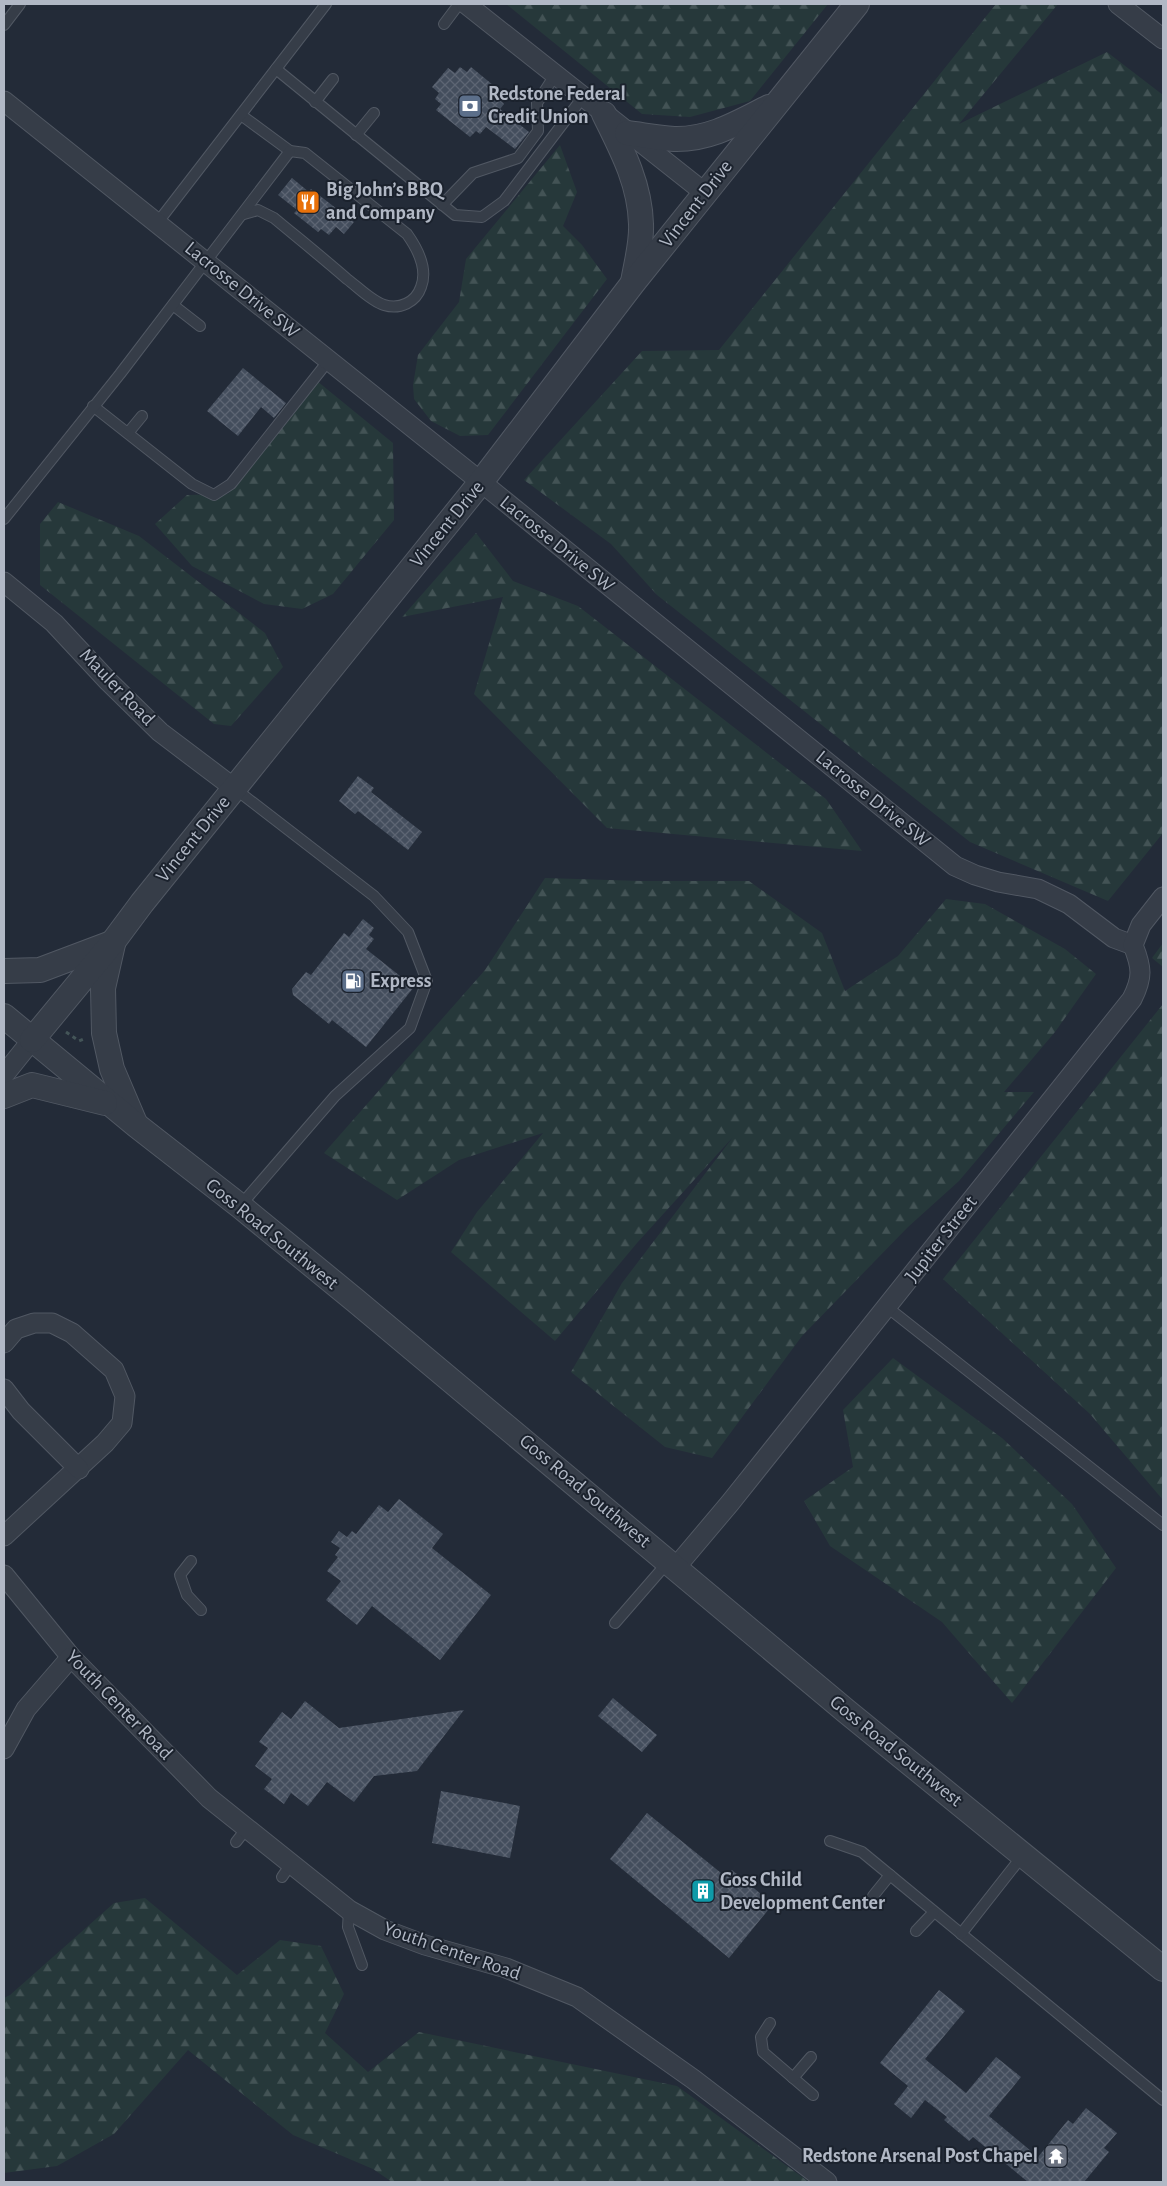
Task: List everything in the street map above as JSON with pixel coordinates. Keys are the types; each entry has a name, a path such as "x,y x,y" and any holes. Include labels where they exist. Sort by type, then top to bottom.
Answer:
{"street":[{"path":"466,4 705,193"},
{"name":"Vincent Drive","path":"32,1040 113,942 234,788 481,482 633,284 857,4"},
{"path":"1118,4 1163,39"},
{"name":"Lacrosse Drive SW","path":"4,101 158,222 955,866 998,882 1038,889 1069,904 1114,938 1133,946"},
{"path":"627,132 674,139 702,136 723,130 778,102"},
{"path":"604,114 624,153 638,192 642,226 633,284"},
{"name":"Mauler Road","path":"4,582 54,623 108,681 160,732 234,788"},
{"path":"1133,946 1141,925 1163,897"},
{"path":"4,971 40,970 113,942"},
{"path":"113,942 104,988 104,1033 112,1069 136,1125"},
{"name":"Jupiter Street","path":"672,1564 730,1503 1132,999 1139,985 1141,965 1133,946"},
{"name":"Goss Road Southwest","path":"4,1016 136,1125 240,1206 672,1564 846,1711 1163,1970"},
{"path":"4,1075 32,1040"},
{"path":"4,1096 32,1085 110,1104"},
{"path":"4,1343 16,1329 34,1323 52,1323 72,1333 114,1370 125,1396 122,1422 106,1443 4,1536"},
{"path":"4,1389 20,1411 79,1469"},
{"name":"Youth Center Road","path":"4,1575 72,1657 209,1798 242,1835 286,1871 310,1877 349,1910 385,1930 425,1945 506,1968 577,1997 693,2079 827,2182"},
{"path":"4,1749 26,1708 72,1657"}],"lane":[{"path":"4,25 20,4"},
{"path":"158,222 326,4"},
{"path":"444,24 459,4"},
{"path":"276,69 455,215 482,217 504,200 583,97"},
{"path":"442,205 473,172 518,158 538,131 537,103 555,75"},
{"path":"315,102 333,79"},
{"path":"356,135 374,113"},
{"path":"241,115 290,151 305,153 407,234 418,250 423,269 422,286 414,299 398,308 383,305 365,293 274,218 258,210 244,214"},
{"path":"4,519 244,214 290,151"},
{"path":"173,305 200,326"},
{"path":"93,406 192,484 214,495 232,484 329,360"},
{"path":"128,433 142,416"},
{"path":"234,788 374,896 408,932 426,981 410,1028 335,1096 240,1206"},
{"path":"887,1307 1163,1525"},
{"path":"190,1561 180,1575 187,1595 201,1610"},
{"path":"615,1623 672,1564"},
{"path":"830,1841 862,1852 1163,2100"},
{"path":"961,1934 1023,1855"},
{"path":"873,1896 890,1875"},
{"path":"349,1910 348,1927 362,1965"},
{"path":"916,1931 934,1912"},
{"path":"770,2023 761,2038 763,2052 812,2094"},
{"path":"793,2078 811,2057"}],"path":[{"path":"66,1032 79,1041 93,1035"}],"green space":[{"path":"506,4 828,4 750,101 690,117 642,114"},
{"path":"996,4 1058,4 959,124 1107,52 1163,95 1163,833 1108,901 970,842 657,595 611,544 524,480 642,351 719,350"},
{"path":"560,145 577,192 563,226 582,245 607,279 488,435 460,436 431,421 414,399 413,385 418,355 459,302 466,259"},
{"path":"317,381 393,443 394,520 333,594 302,609 264,604 192,566 155,524 187,495 228,494"},
{"path":"58,502 139,536 265,633 283,667 231,726 214,724 40,585 40,524"},
{"path":"476,533 513,581 578,606 826,799 862,851 607,828 474,694 503,597 402,617"},
{"path":"545,878 642,881 749,881 822,933 845,991 898,956 946,899 985,904 1065,949 1096,974 1055,1032 1004,1092 1034,1092 959,1181 908,1227 802,1336 712,1458 665,1447 571,1372 622,1283 733,1137 637,1243 555,1341 451,1252 477,1212 543,1133 459,1160 397,1200 324,1153 485,970"},
{"path":"1163,943 1163,967 1152,958"},
{"path":"1163,1004 1163,1500 1090,1414 943,1279"},
{"path":"893,1358 1002,1438 1072,1504 1116,1568 1012,1703 942,1622 830,1546 804,1501 853,1467 843,1410"},
{"path":"145,1898 237,1975 280,1940 321,1946 344,1994 325,2033 368,2072 419,2032 677,2086 809,2182 392,2182 373,2169 293,2135 188,2050 114,2134 57,2166 4,2173 4,1998 10,1995 114,1903"}],"building":[{"name":"Redstone Federal Credit Union","path":"460,67 467,72 471,67 504,94 500,100 504,104 500,109 529,132 515,149 486,127 480,134 476,131 470,137 436,110 441,104 435,99 439,93 432,87 448,68 455,73"},
{"name":"Big John’s BBQ and Company","path":"292,178 309,192 311,189 354,222 344,234 336,227 329,235 321,229 318,232 294,213 297,210 278,195"},
{"path":"243,368 286,403 274,418 261,407 238,436 207,411"},
{"path":"358,776 374,788 371,792 422,832 408,850 358,811 355,814 339,801"},
{"name":"Express","path":"363,919 374,928 369,935 374,939 366,949 414,987 366,1047 332,1020 329,1024 293,995 292,989 306,972 311,975 344,933 349,937"},
{"path":"399,1499 443,1534 432,1548 491,1595 440,1660 372,1606 357,1625 326,1600 341,1581 327,1571 338,1557 335,1555 340,1548 331,1542 339,1531 347,1537 352,1531 356,1534 379,1505 388,1512"},
{"path":"613,1698 657,1735 642,1752 598,1716"},
{"path":"305,1701 339,1728 464,1710 417,1771 374,1776 354,1802 327,1782 308,1806 291,1793 284,1804 264,1789 272,1779 255,1766 268,1748 259,1742 282,1712 291,1719"},
{"path":"441,1791 520,1806 510,1858 432,1843"},
{"name":"Goss Child Development Center","path":"647,1813 726,1877 732,1870 773,1904 729,1958 610,1859"},
{"path":"939,1990 965,2011 925,2059 966,2093 996,2057 1021,2077 989,2116 1038,2157 1068,2120 1073,2124 1086,2108 1117,2133 1104,2148 1109,2152 1084,2182 1028,2182 973,2137 969,2141 944,2120 947,2117 925,2100 911,2118 894,2104 908,2086 880,2063"}],"place":[{"name":"Redstone Federal Credit Union","path":"470,106"},
{"name":"Big John’s BBQ and Company","path":"308,202"},
{"name":"Express","path":"353,981"},
{"name":"Goss Child Development Center","path":"703,1891"},
{"name":"Redstone Arsenal Post Chapel","path":"1056,2156"}]}
